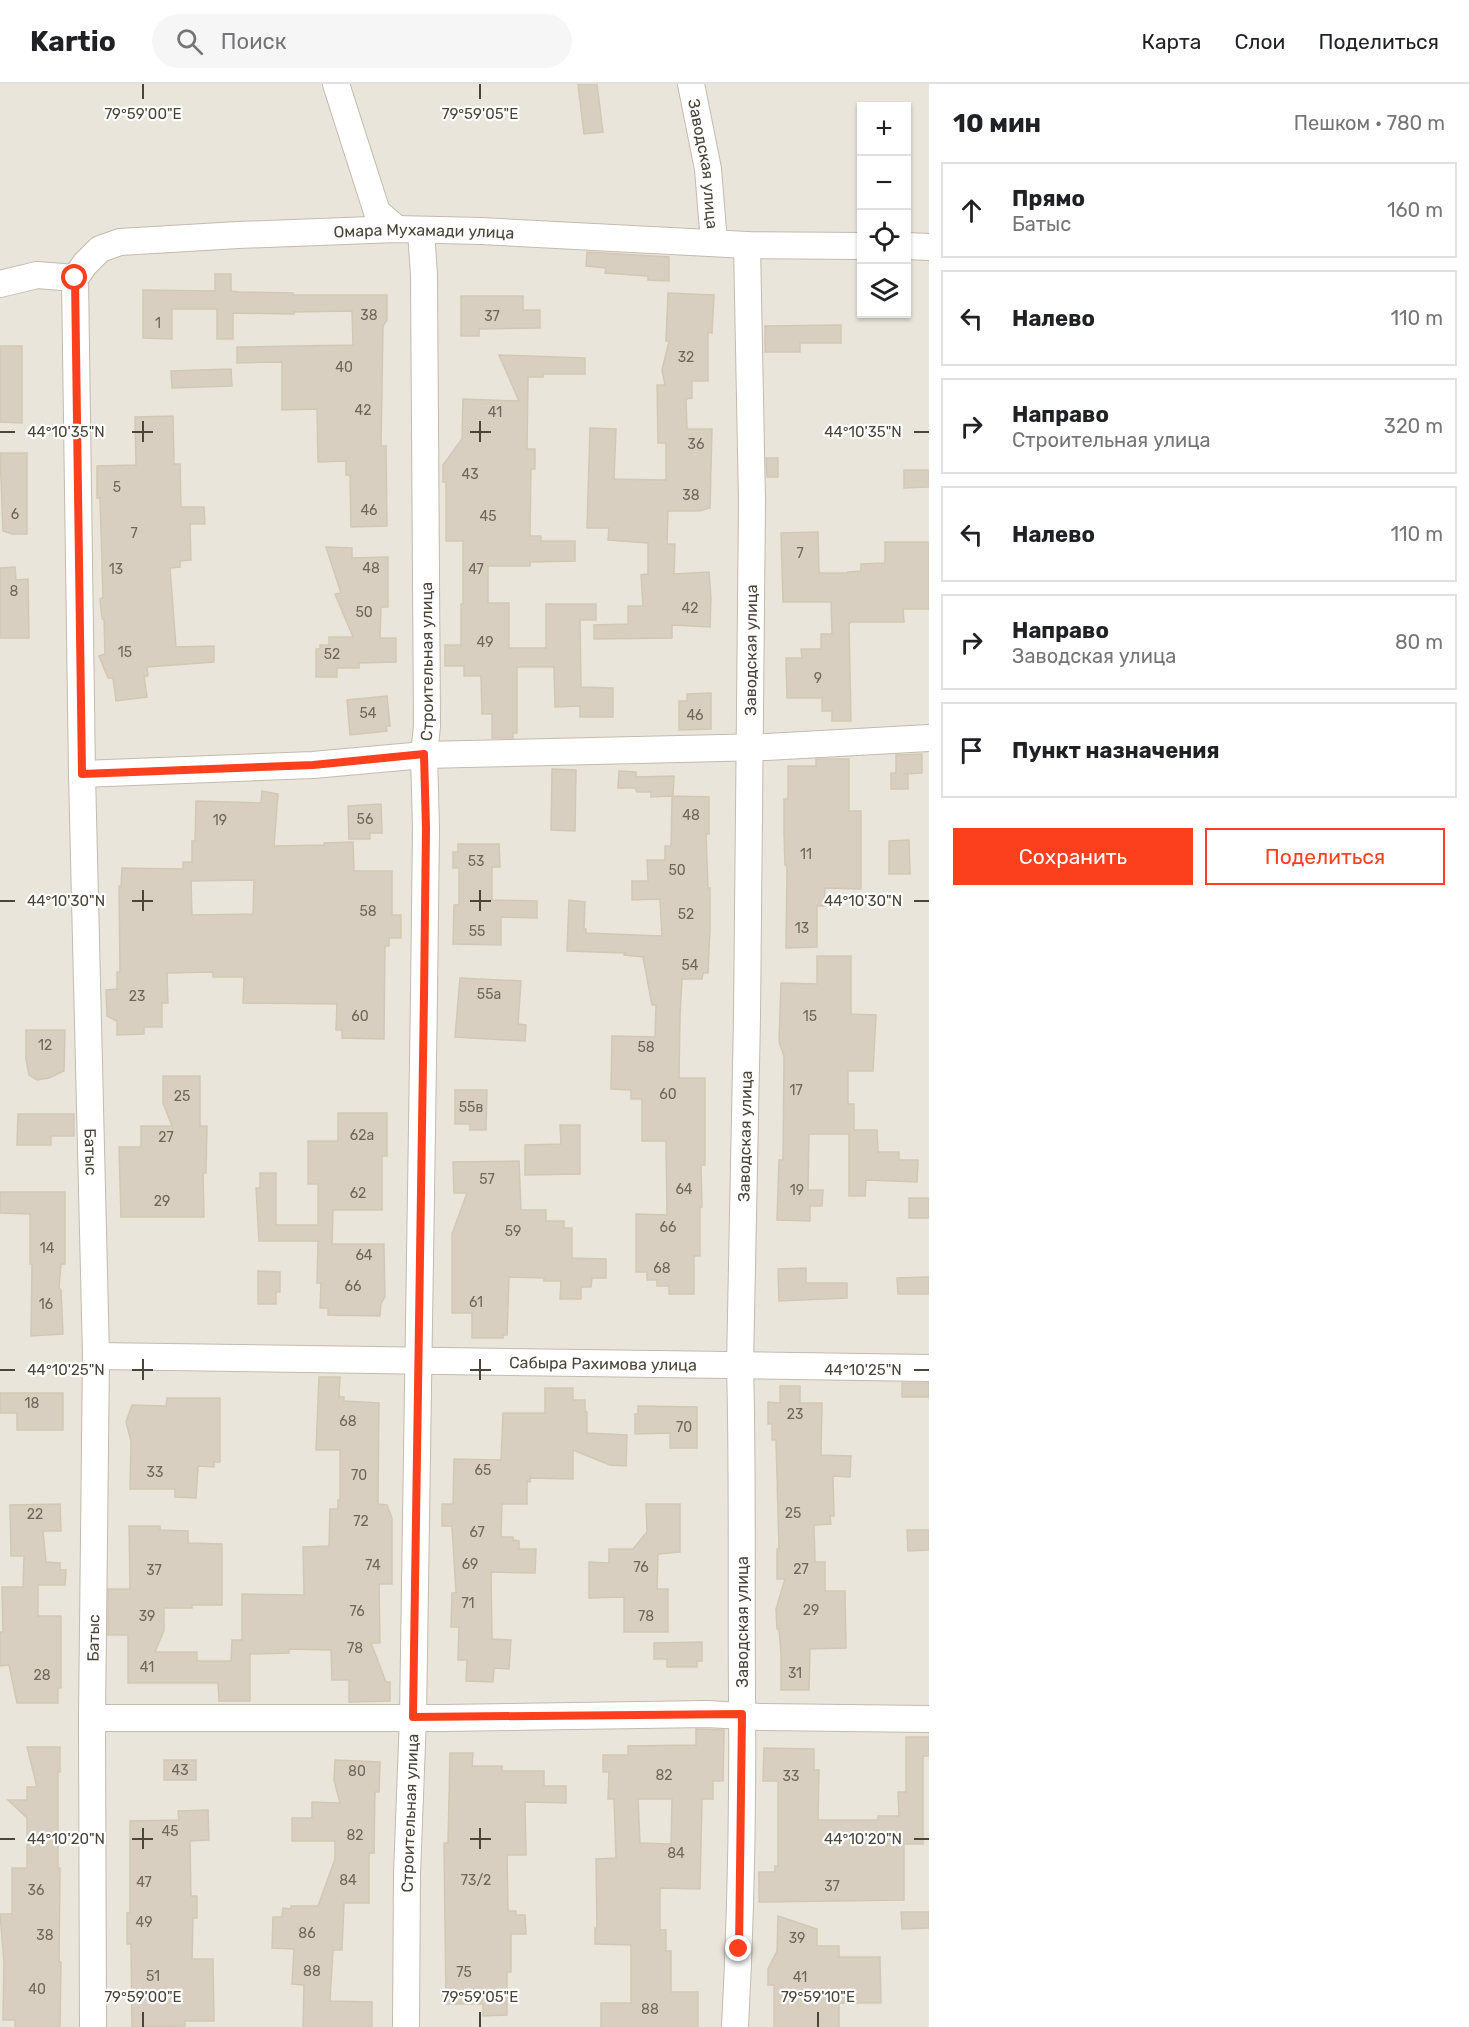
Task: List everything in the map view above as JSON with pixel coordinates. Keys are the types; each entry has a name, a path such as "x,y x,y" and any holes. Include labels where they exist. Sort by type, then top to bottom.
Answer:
{"street":[{"path":"336,84 377,212 409,230"},
{"name":"Заводская улица","path":"691,84 708,169 714,243"},
{"name":"Омара Мухамади улица","path":"75,278 100,249 120,242 409,230 481,231 747,245 857,246"},
{"name":"Строительная улица","path":"406,2027 407,1874 413,1717 419,1359 426,828 424,754 427,726 424,275 409,230"},
{"name":"Заводская улица","path":"735,2027 739,1937 742,1714 743,1469 740,1365 747,1028 752,502 747,245"},
{"path":"911,246 929,247"},
{"path":"0,284 37,275 75,278"},
{"name":"Батыс","path":"75,278 82,774 96,1356 92,1718 93,2027"},
{"path":"82,774 313,765 424,754 767,747 929,738"},
{"name":"Сабыра Рахимова улица","path":"96,1356 929,1368"},
{"path":"92,1718 742,1714 761,1717 929,1719"}],"shaded area":[{"path":"0,84 929,84 929,2027 0,2027"}],"building":[{"path":"578,84 597,84 603,132 584,134"},
{"path":"587,252 669,257 669,281 648,280 648,276 605,273 606,268 586,266"},
{"path":"215,274 231,274 231,291 239,292 293,293 293,295 387,295 387,320 383,326 381,446 386,446 387,526 351,527 350,475 346,475 346,461 318,462 317,409 282,410 282,362 237,363 237,347 353,345 352,311 294,312 294,314 233,313 233,339 217,339 217,309 172,309 172,339 143,338 143,290 215,291"},
{"path":"668,293 714,295 712,333 708,332 708,381 692,381 692,398 686,399 687,429 712,429 710,508 699,511 668,511 667,544 675,544 674,574 709,572 710,627 672,625 672,638 594,639 594,625 628,624 628,606 643,606 641,575 648,574 648,543 608,540 609,528 587,528 590,428 616,429 614,479 666,480 666,443 658,443 657,385 665,385 662,370 669,341 666,341"},
{"path":"461,296 523,296 523,310 540,310 540,328 479,329 479,336 461,336"},
{"path":"841,325 841,343 800,343 800,352 765,352 765,326"},
{"path":"0,346 22,346 22,423 0,422"},
{"path":"499,355 585,358 585,374 543,374 543,377 528,377 527,449 535,449 535,469 531,469 530,536 541,536 541,541 575,541 575,561 530,562 530,566 488,566 488,603 509,603 509,648 546,648 546,604 596,604 596,620 580,620 581,687 613,688 613,717 580,717 580,706 555,707 554,667 517,667 517,733 513,733 513,738 492,738 492,714 482,714 481,676 464,676 464,666 445,666 445,645 461,645 463,541 446,541 446,482 443,482 443,465 462,439 463,399 519,401"},
{"path":"231,369 232,386 172,388 171,371"},
{"path":"173,416 174,464 180,464 181,507 204,507 205,524 190,524 191,560 180,561 180,567 170,568 176,647 214,646 214,662 147,667 148,676 144,676 147,697 116,701 113,678 108,678 99,656 105,654 104,619 102,619 100,599 103,597 97,466 136,465 135,417"},
{"path":"0,453 27,453 27,534 12,534 3,531"},
{"path":"766,458 778,458 778,477 767,477"},
{"path":"904,470 929,470 929,487 904,488"},
{"path":"818,532 819,573 861,571 861,564 885,563 885,542 929,542 929,609 903,609 904,622 851,622 849,624 851,721 832,721 832,711 822,711 822,698 787,698 786,658 802,658 801,649 821,649 821,634 832,634 831,602 783,602 781,533"},
{"path":"326,547 352,548 352,558 388,557 388,607 381,607 380,638 396,638 396,662 359,663 359,668 337,668 337,677 316,677 316,649 320,649 320,645 329,645 329,637 353,637 335,594 341,593"},
{"path":"15,567 16,580 28,579 29,638 0,638 0,568"},
{"path":"711,693 711,729 679,730 679,701 687,701 687,694"},
{"path":"387,696 390,726 386,726 387,731 350,735 347,700"},
{"path":"922,754 922,773 903,774 908,774 908,789 891,789 891,773 896,773 896,755"},
{"path":"816,759 849,759 849,811 861,811 861,889 825,888 824,906 817,906 817,947 786,948 787,866 785,865 784,799 788,799 788,766 816,766"},
{"path":"552,769 576,770 575,831 551,830"},
{"path":"619,771 636,772 636,777 674,776 673,796 709,797 709,834 706,834 708,888 710,888 708,973 703,973 702,979 682,979 680,1016 679,1078 705,1078 705,1165 701,1165 700,1256 694,1256 694,1294 669,1294 669,1286 657,1286 657,1280 647,1280 647,1272 636,1272 636,1214 667,1215 666,1141 642,1141 642,1099 631,1099 631,1090 611,1089 612,1036 655,1037 656,1005 652,1005 643,957 624,955 625,953 567,951 569,900 585,902 584,929 586,933 662,936 660,899 632,900 632,881 648,881 647,860 665,860 665,846 671,846 672,796 651,797 651,792 637,792 635,788 618,788"},
{"path":"262,791 278,794 274,846 353,842 354,871 392,871 392,915 401,915 401,938 389,938 389,946 385,946 384,1039 342,1038 342,1030 336,1030 337,1004 243,1003 244,977 213,977 213,972 167,973 168,1003 162,1003 162,1027 144,1027 144,1034 117,1035 117,1021 107,1016 106,990 117,989 117,972 120,972 119,886 121,886 122,868 183,869 183,862 192,862 196,801 261,803","holes":["254,880 253,914 192,915 191,881"]},
{"path":"381,804 382,833 370,833 370,839 349,839 348,806"},
{"path":"909,840 910,874 889,874 889,841"},
{"path":"458,844 499,844 500,867 492,867 492,900 537,901 537,918 501,917 501,945 453,944 454,905 459,905 459,868 453,868 453,852 458,852"},
{"path":"817,956 851,956 851,1014 876,1015 873,1071 848,1071 848,1104 854,1104 854,1130 877,1130 878,1152 899,1152 899,1160 918,1160 917,1182 866,1180 865,1196 849,1196 849,1134 809,1134 808,1190 823,1190 822,1206 810,1206 810,1221 777,1220 779,1160 783,1160 784,1056 779,1042 781,983 817,984"},
{"path":"460,978 521,981 518,1024 526,1025 525,1041 455,1037"},
{"path":"26,1030 65,1030 64,1071 49,1078 37,1080 29,1075 26,1059"},
{"path":"163,1076 200,1076 200,1126 207,1126 206,1173 203,1173 204,1217 121,1217 119,1147 141,1147 141,1126 172,1126 163,1103"},
{"path":"455,1090 487,1090 486,1130 470,1130 470,1124 455,1124"},
{"path":"338,1113 387,1113 387,1156 382,1156 382,1210 333,1210 332,1244 384,1244 385,1297 381,1303 380,1316 328,1315 328,1308 320,1308 321,1283 317,1283 318,1241 259,1241 256,1188 260,1188 260,1173 276,1173 276,1225 318,1225 318,1184 308,1184 308,1141 338,1141"},
{"path":"18,1114 74,1114 74,1136 51,1136 51,1145 17,1145"},
{"path":"560,1125 580,1125 580,1174 525,1175 525,1145 561,1144"},
{"path":"519,1161 521,1210 546,1210 546,1221 564,1221 564,1228 572,1228 572,1258 606,1259 606,1278 592,1278 591,1287 581,1287 581,1299 560,1299 561,1281 509,1277 507,1335 503,1335 503,1338 472,1338 472,1313 452,1313 452,1234 467,1193 454,1193 453,1162"},
{"path":"0,1192 65,1192 65,1264 61,1264 59,1288 61,1290 63,1334 31,1336 30,1214 0,1213"},
{"path":"909,1198 929,1198 929,1218 909,1218"},
{"path":"806,1268 806,1283 847,1283 847,1298 779,1301 778,1269"},
{"path":"258,1271 280,1272 280,1292 276,1292 276,1304 258,1304"},
{"path":"929,1277 929,1294 898,1294 897,1278"},
{"path":"319,1377 340,1377 339,1397 344,1397 344,1401 379,1403 378,1504 387,1505 392,1518 392,1584 379,1584 380,1643 371,1643 386,1682 390,1682 390,1701 349,1702 349,1680 332,1680 331,1650 289,1649 289,1653 250,1654 250,1701 219,1701 218,1683 128,1683 128,1635 108,1635 108,1589 130,1589 129,1526 160,1526 160,1530 188,1531 188,1543 222,1544 222,1605 164,1608 164,1630 155,1652 197,1652 197,1661 231,1661 232,1640 242,1640 242,1594 304,1595 303,1547 329,1546 330,1509 338,1509 338,1500 340,1500 340,1450 316,1450"},
{"path":"902,1383 929,1383 929,1397 902,1397"},
{"path":"780,1386 800,1386 800,1403 822,1403 821,1455 851,1456 850,1477 833,1476 834,1516 830,1516 831,1524 814,1525 815,1562 825,1562 825,1591 845,1591 846,1648 810,1649 809,1690 781,1690 781,1653 776,1609 785,1579 777,1579 777,1549 779,1549 776,1440 772,1440 772,1424 768,1424 768,1402 780,1403"},
{"path":"545,1388 573,1388 573,1400 585,1400 587,1433 627,1435 626,1466 610,1465 573,1450 573,1479 530,1478 530,1482 527,1481 527,1504 502,1504 501,1537 513,1537 513,1540 519,1541 519,1549 536,1549 535,1573 491,1572 492,1639 511,1640 509,1669 494,1668 493,1682 466,1681 467,1660 458,1660 459,1627 451,1627 452,1593 456,1593 452,1526 442,1526 442,1504 453,1504 454,1459 501,1460 503,1413 545,1413"},
{"path":"0,1393 63,1393 63,1430 17,1430 17,1413 0,1413"},
{"path":"167,1398 220,1398 220,1462 214,1462 214,1467 198,1466 196,1498 175,1497 175,1489 130,1489 131,1441 126,1422 132,1405 166,1406"},
{"path":"638,1406 697,1407 697,1448 670,1448 670,1433 635,1434 635,1414 638,1414"},
{"path":"60,1504 61,1531 43,1531 46,1562 60,1563 60,1570 66,1570 65,1585 38,1585 38,1616 61,1616 61,1688 58,1688 58,1703 17,1703 9,1665 0,1666 0,1632 3,1632 2,1587 23,1587 24,1556 11,1556 10,1505"},
{"path":"646,1504 680,1504 680,1552 658,1554 657,1589 668,1589 668,1632 624,1632 624,1597 589,1598 589,1562 609,1563 609,1549 633,1549 647,1532"},
{"path":"907,1530 929,1530 929,1550 908,1551"},
{"path":"702,1642 702,1661 697,1661 697,1667 667,1667 667,1659 654,1659 654,1643"},
{"path":"696,1729 724,1730 723,1781 713,1781 713,1799 702,1799 700,1889 660,1888 660,1930 666,1930 666,1951 671,1951 671,1992 698,1992 698,2027 601,2027 601,2003 631,2003 631,1945 595,1944 595,1928 597,1928 596,1859 616,1858 614,1799 608,1799 609,1772 603,1772 603,1755 628,1755 628,1746 696,1745","holes":["638,1799 672,1799 671,1844 640,1843"]},
{"path":"906,1737 929,1737 929,1756 923,1756 923,1844 904,1844 904,1900 759,1902 759,1872 775,1872 775,1866 778,1866 778,1781 763,1781 764,1748 814,1749 814,1770 819,1770 818,1820 878,1820 878,1816 899,1816 898,1792 906,1792"},
{"path":"27,1747 60,1747 58,1868 60,1868 60,2027 15,2027 15,2020 3,2020 4,1963 0,1914 12,1914 12,1868 27,1868 27,1818 8,1800 27,1800 27,1787 37,1787"},
{"path":"450,1753 473,1753 472,1766 502,1766 502,1771 544,1771 544,1786 566,1786 566,1803 525,1802 526,1855 507,1855 508,1911 516,1911 516,1915 525,1915 526,1934 511,1934 511,1972 507,1972 507,2015 483,2016 483,2004 446,2004 444,1843 448,1843"},
{"path":"164,1760 196,1760 196,1780 164,1780"},
{"path":"335,1760 380,1762 379,1792 375,1792 374,1853 369,1853 369,1903 344,1903 342,1950 333,1950 330,2001 372,2002 372,2027 303,2027 304,1985 292,1984 294,1949 272,1948 273,1917 282,1917 283,1908 291,1909 291,1906 318,1906 335,1859 335,1841 292,1841 292,1818 312,1818 312,1802 340,1803 334,1780"},
{"path":"208,1810 209,1840 190,1841 191,1896 197,1896 197,1918 193,1918 192,1959 213,1959 214,2021 185,2021 185,2026 132,2027 131,1944 127,1944 127,1913 130,1913 130,1821 179,1820 178,1811"},
{"path":"901,1912 929,1912 929,1928 902,1929"},
{"path":"778,1916 817,1929 817,1946 839,1946 839,1957 880,1957 881,2003 839,2003 839,2027 774,2027 774,1985 768,1985 768,1969 777,1951"}],"route":[{"path":"75,278 82,774 313,765 424,754 426,828 413,1717 742,1714 739,1949"}]}
